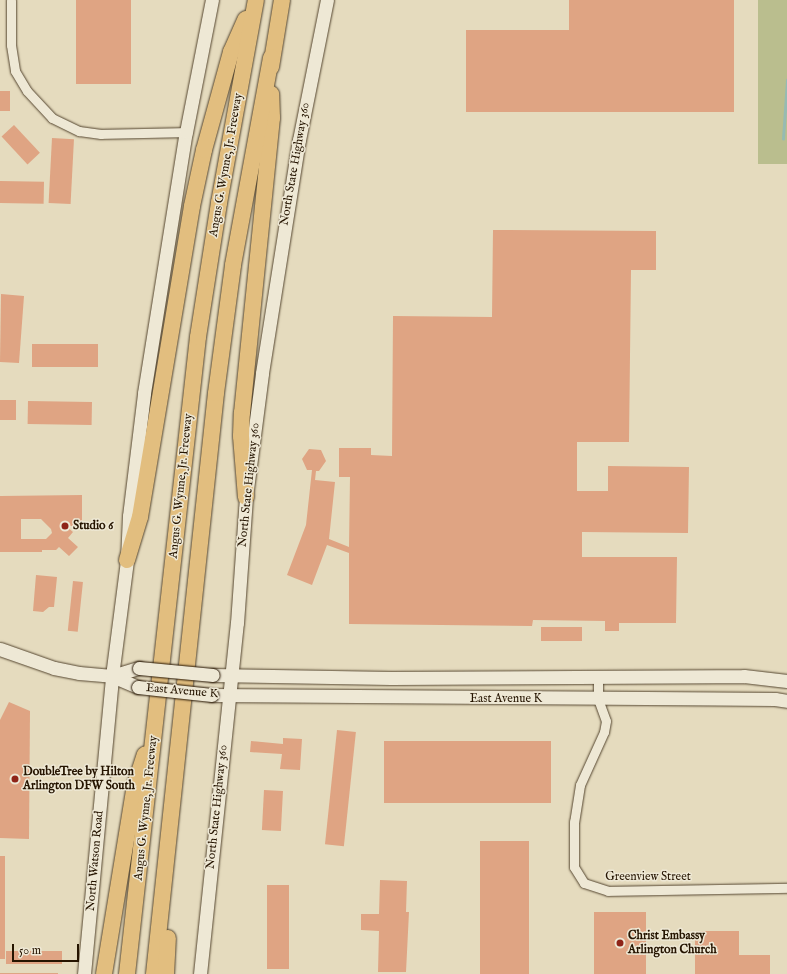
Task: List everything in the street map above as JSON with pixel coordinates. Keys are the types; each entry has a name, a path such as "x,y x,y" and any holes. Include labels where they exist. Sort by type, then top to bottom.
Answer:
{"highway":[{"path":"127,560 140,517 204,150 231,52 255,0"},
{"name":"Angus G. Wynne, Jr. Freeway","path":"127,974 198,337 218,203 255,0"},
{"path":"246,497 241,436 242,413 272,118 271,57 282,0"},
{"name":"Angus G. Wynne, Jr. Freeway","path":"154,974 223,336 243,207 271,57"},
{"path":"104,974 135,785 154,731"},
{"path":"165,877 170,891 166,974"}],"main road":[{"path":"0,649 58,670 112,676 127,560 129,516 144,393 186,132 212,0"},
{"name":"North State Highway 360","path":"200,974 231,675 246,497 272,299 299,140 327,0"},
{"name":"East Avenue K","path":"112,676 139,668 213,675 326,678 598,677 781,680"},
{"name":"East Avenue K","path":"112,676 138,687 212,695 781,700"},
{"name":"North Watson Road","path":"84,974 112,676"},
{"path":"326,678 326,697"},
{"path":"781,680 781,700"}],"street":[{"path":"10,0 11,45 15,71 27,91 52,118 79,131 101,134 186,132"},
{"name":"Greenview Street","path":"598,677 598,699 606,721 604,732 580,785 574,822 574,867 584,883 608,891 787,888"}],"green space":[{"path":"758,0 787,0 787,164 758,164"}],"building":[{"path":"76,0 131,0 131,84 76,84"},
{"path":"569,0 734,0 734,112 466,112 466,30 569,30"},
{"path":"0,91 10,91 10,111 0,111"},
{"path":"14,125 40,153 27,164 2,137"},
{"path":"52,138 74,139 71,204 49,203"},
{"path":"0,181 44,182 44,204 0,203"},
{"path":"493,230 656,231 656,270 631,270 629,442 577,442 577,491 608,491 608,466 689,467 688,533 582,532 582,557 677,557 676,623 619,623 619,631 605,631 605,621 533,620 532,626 349,624 349,553 327,545 312,585 287,575 306,525 312,470 307,470 302,459 309,449 321,450 326,461 319,471 316,471 315,480 335,482 329,539 349,547 350,477 339,477 339,448 371,448 371,455 392,456 393,316 492,317"},
{"path":"1,294 24,296 19,363 0,362"},
{"path":"32,344 98,344 98,367 32,367"},
{"path":"0,400 16,400 16,420 0,420"},
{"path":"28,401 92,402 92,425 28,424"},
{"name":"Studio 6","path":"82,495 82,526 66,526 73,532 68,538 78,547 69,556 59,547 56,550 42,550 42,552 0,552 0,496","holes":["21,519 41,519 51,529 52,533 46,539 21,539"]},
{"path":"36,575 57,577 54,607 49,607 43,612 33,611"},
{"path":"73,581 83,582 78,632 68,631"},
{"path":"541,627 582,627 582,641 541,641"},
{"name":"DoubleTree by Hilton Arlington DFW South","path":"9,702 30,711 29,839 0,838 0,720"},
{"path":"337,730 356,732 344,846 325,844"},
{"path":"283,738 302,739 300,770 280,769 282,754 250,752 251,741 283,744"},
{"path":"384,741 551,741 551,803 384,803"},
{"path":"264,790 283,791 281,831 262,830"},
{"path":"480,841 529,841 529,974 480,974"},
{"path":"0,856 5,856 5,959 0,959"},
{"path":"380,880 407,881 406,912 409,912 406,972 378,972 379,931 361,930 361,914 379,914"},
{"path":"267,885 289,885 289,969 267,969"},
{"name":"Christ Embassy Arlington Church","path":"594,912 646,912 646,974 594,974"},
{"path":"695,931 739,931 739,955 770,955 770,974 695,974"},
{"path":"6,951 62,951 62,964 6,964"},
{"path":"0,973 58,974 0,974"}],"waterway":[{"path":"783,139 787,80"}],"place":[{"name":"Studio 6","path":"65,526"},
{"name":"DoubleTree by Hilton Arlington DFW South","path":"15,779"},
{"name":"Christ Embassy Arlington Church","path":"620,943"}]}
